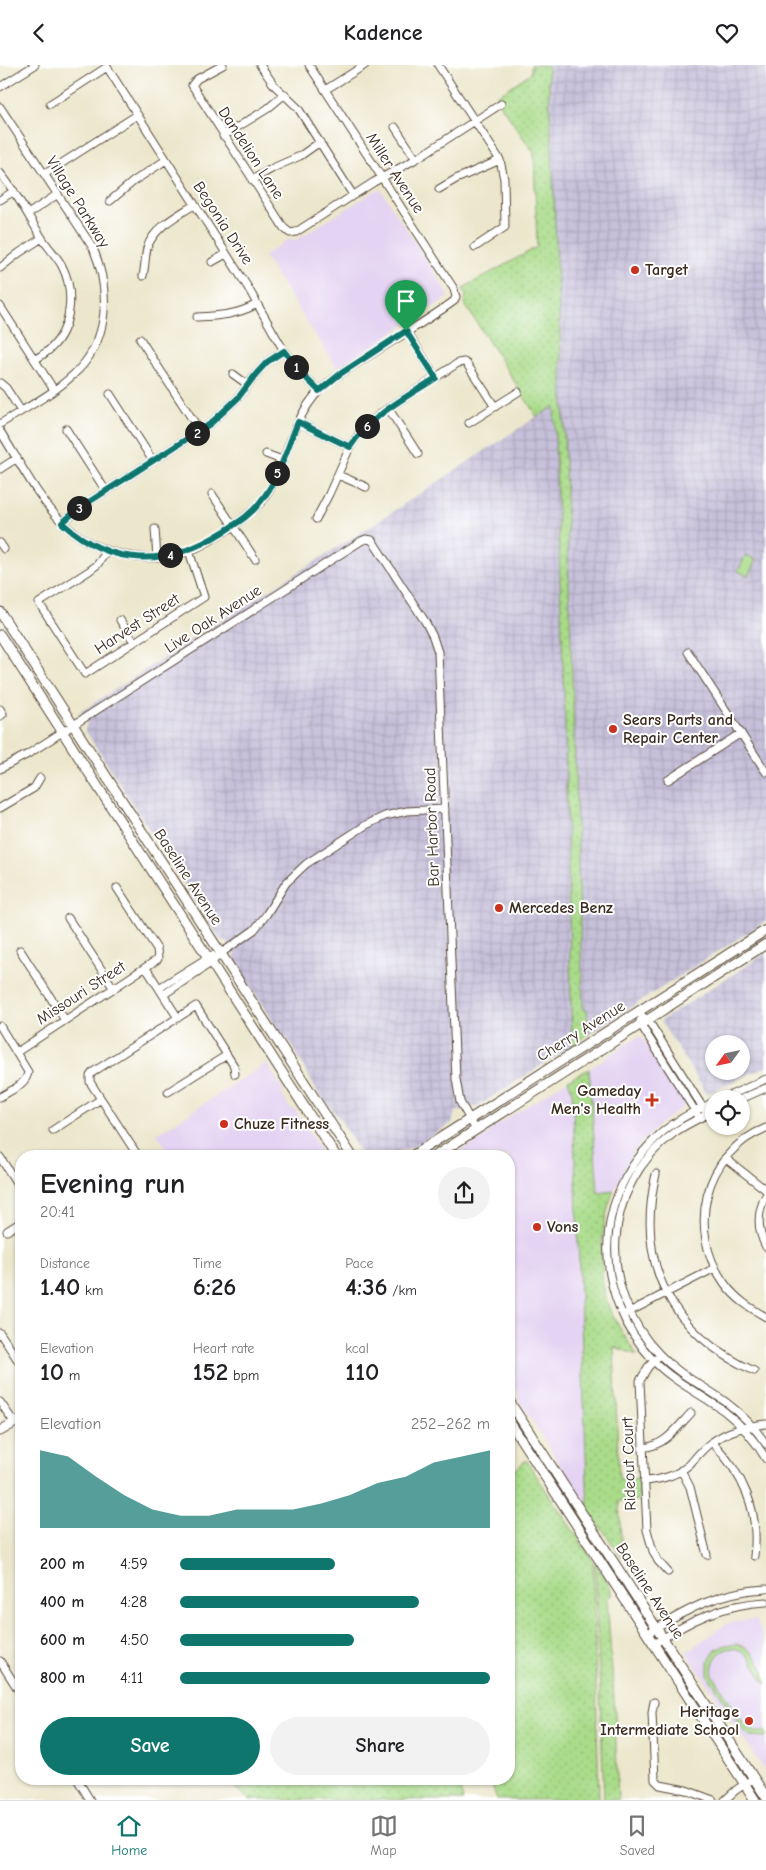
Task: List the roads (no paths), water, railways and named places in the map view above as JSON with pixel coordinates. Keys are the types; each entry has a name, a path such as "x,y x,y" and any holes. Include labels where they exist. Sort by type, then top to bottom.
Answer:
{"main road":[{"name":"Baseline Avenue","path":"0,612 348,1150"},
{"name":"Baseline Avenue","path":"0,635 332,1150"},
{"name":"Cherry Avenue","path":"422,1150 766,930"},
{"name":"Cherry Avenue","path":"444,1150 766,944"},
{"name":"Baseline Avenue","path":"515,1410 766,1797"},
{"path":"0,1431 15,1422"},
{"name":"Baseline Avenue","path":"515,1430 754,1800"}],"street":[{"path":"0,87 35,65"},
{"name":"Dandelion Lane","path":"223,65 197,79 192,85 223,136 284,228 290,233 296,232 353,195"},
{"path":"260,65 270,80 298,108 353,195 416,159 501,104"},
{"name":"Miller Avenue","path":"309,65 454,289 456,297 452,302 406,331"},
{"path":"325,90 364,65"},
{"path":"438,65 500,160 504,179 505,227 475,247"},
{"name":"Begonia Drive","path":"50,104 107,67 226,253 284,351 301,373 319,391"},
{"path":"223,136 268,109 285,94"},
{"name":"Village Parkway","path":"0,107 93,248 102,273 105,297 102,328 92,350 74,375 0,424"},
{"path":"45,174 137,115"},
{"path":"395,127 416,159"},
{"path":"252,181 275,167 300,156 320,142"},
{"path":"110,201 134,181 166,160"},
{"path":"439,189 456,179 500,160"},
{"path":"0,173 14,191 42,238 61,264 70,293 65,326 50,349 34,360"},
{"path":"0,200 14,191"},
{"path":"28,214 58,194"},
{"path":"143,276 148,248 155,235 163,225 194,205"},
{"path":"0,268 42,238"},
{"path":"212,262 226,253"},
{"path":"197,317 231,315 244,312 257,304"},
{"path":"0,306 54,390"},
{"path":"0,431 49,507 62,523 85,541 107,551 124,556 157,558 202,546 248,515 261,502 273,483 298,422 306,407 319,391 340,374 406,331 436,378"},
{"path":"140,339 200,431"},
{"path":"62,523 78,509 200,431 229,408 267,362 284,351"},
{"path":"316,519 350,447 359,434 381,413 458,363 464,362 469,366 495,407"},
{"path":"233,374 248,385"},
{"path":"0,383 6,388 21,411"},
{"path":"468,423 518,391"},
{"path":"110,395 153,461"},
{"path":"388,408 418,454"},
{"path":"298,422 350,447"},
{"path":"66,429 106,491"},
{"path":"266,454 282,460"},
{"path":"0,469 17,458"},
{"path":"338,475 366,487"},
{"path":"212,494 255,559"},
{"path":"155,529 157,558"},
{"name":"Live Oak Avenue","path":"0,769 28,754 361,541 369,539"},
{"name":"Bar Harbor Road","path":"369,539 376,545 426,623 436,644 440,670 456,1079 458,1096 476,1130"},
{"name":"Harvest Street","path":"107,551 97,565 39,603 85,674 204,597 189,551"},
{"path":"120,620 134,642"},
{"path":"688,652 766,772"},
{"path":"668,780 741,733"},
{"path":"0,807 34,788 40,778"},
{"path":"162,989 244,937 258,925 286,883 306,864 366,825 385,815 407,811 445,809"},
{"name":"Missouri Street","path":"17,1052 146,968 159,957 157,949 117,888"},
{"path":"68,918 114,989"},
{"path":"20,950 65,1020"},
{"path":"146,968 162,989 178,1018"},
{"path":"134,1150 90,1082 93,1072 196,1006 234,1067 235,1074"},
{"path":"638,1013 703,1107 673,1124 647,1147 628,1172 616,1199 608,1235 608,1263 612,1288 636,1340 654,1361 678,1381 723,1410 743,1427 766,1459"},
{"path":"644,1022 699,1118"},
{"path":"0,1026 26,1067 28,1075 24,1082 0,1097"},
{"path":"168,1093 227,1055"},
{"path":"742,1090 766,1079"},
{"path":"750,1095 766,1088"},
{"path":"53,1130 101,1099"},
{"path":"705,1115 674,1133 657,1148 638,1172 622,1205 615,1240 619,1283 625,1314 660,1355 690,1380 732,1407 752,1426 766,1444"},
{"path":"766,1128 744,1139 724,1158 707,1193 704,1215 706,1245 715,1268 725,1284 738,1299 766,1317"},
{"path":"0,1157 2,1166 15,1182"},
{"path":"724,1158 766,1190"},
{"path":"656,1174 649,1211 650,1236 658,1273 666,1293 679,1313 701,1338 724,1356 754,1371"},
{"path":"766,1195 761,1206 759,1222 766,1247"},
{"path":"7,1231 15,1226"},
{"path":"625,1314 715,1268"},
{"path":"0,1333 15,1354"},
{"name":"Rideout Court","path":"660,1355 648,1367 640,1381 642,1448 648,1538 658,1561 668,1572"},
{"path":"0,1401 15,1419"},
{"path":"642,1448 657,1446 666,1440 691,1413"},
{"path":"644,1481 666,1477 681,1470 689,1465 712,1442 731,1431 743,1427 766,1424"},
{"path":"712,1442 729,1461 747,1491 755,1531 754,1556"},
{"path":"681,1470 690,1487 707,1555"},
{"path":"647,1634 687,1610 709,1601 742,1592 766,1589"},
{"path":"654,1644 713,1612 737,1605 766,1602"},
{"path":"0,1661 15,1685"},
{"path":"654,1702 652,1712 655,1780 660,1785 686,1790 714,1800"},
{"path":"725,1800 754,1779"},
{"path":"80,1785 90,1800"}],"place":[{"name":"Target","path":"635,270"},
{"name":"Sears Parts and Repair Center","path":"613,729"},
{"name":"Mercedes Benz","path":"499,908"},
{"name":"Gameday Men's Health","path":"652,1100"},
{"name":"Chuze Fitness","path":"224,1124"},
{"name":"Vons","path":"537,1227"},
{"name":"Heritage Intermediate School","path":"749,1721"}]}
